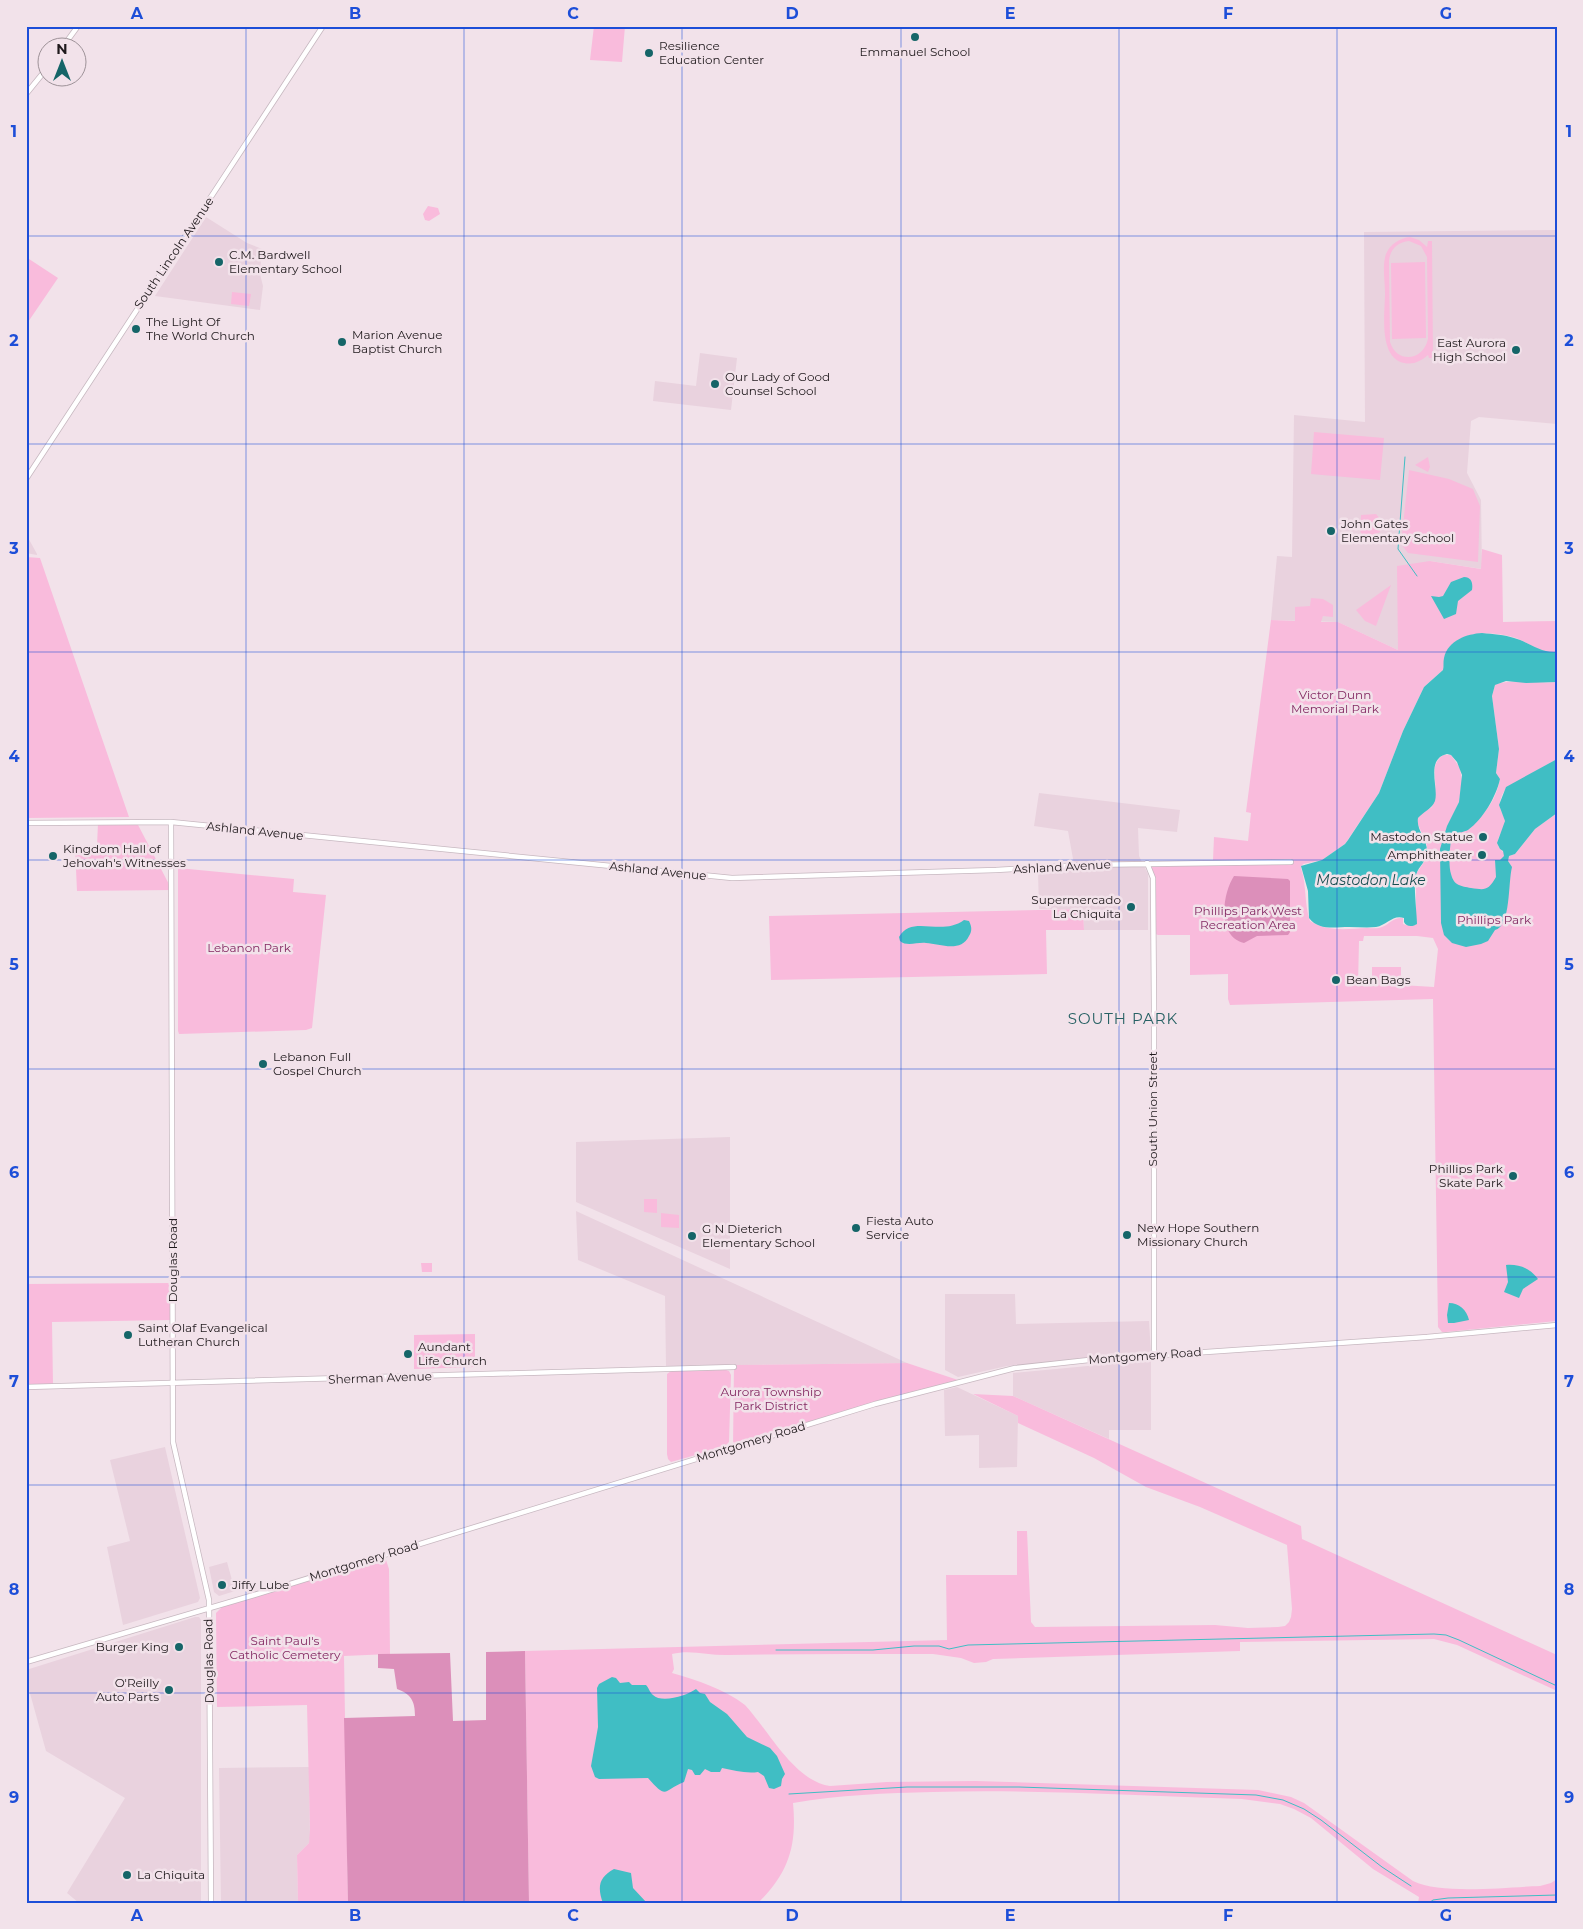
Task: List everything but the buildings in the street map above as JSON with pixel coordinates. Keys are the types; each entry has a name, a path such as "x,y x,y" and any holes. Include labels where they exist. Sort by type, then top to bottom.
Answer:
{"street":[{"path":"69,38 78,26"},
{"name":"South Lincoln Avenue","path":"26,479 323,26"},
{"path":"26,94 38,79"},
{"name":"Ashland Avenue","path":"26,823 171,822 732,878 1147,863 1291,862"},
{"name":"Douglas Road","path":"171,822 174,1442 209,1607 210,1903"},
{"name":"South Union Street","path":"1147,863 1153,878 1154,1356"},
{"name":"Montgomery Road","path":"26,1662 786,1431 944,1386 1026,1367 1154,1356 1427,1338 1557,1325"},
{"name":"Sherman Avenue","path":"26,1387 734,1367"}],"shaded area":[{"name":"C.M. Bardwell Elementary School","path":"206,217 247,243 262,249 260,274 263,286 260,310 155,296"},
{"path":"1557,230 1557,424 1479,417 1471,421 1467,473 1481,500 1482,569 1430,561 1398,650 1338,622 1271,620 1277,556 1292,557 1294,415 1365,422 1364,232"},
{"name":"Our Lady of Good Counsel School","path":"700,353 737,358 731,410 653,401 655,381 696,386"},
{"path":"26,534 37,554 37,555 26,553"},
{"path":"1039,793 1180,810 1177,832 1138,828 1139,856 1148,874 1148,930 1084,930 1083,909 1039,909 1038,872 1075,870 1068,831 1034,826"},
{"name":"G N Dieterich Elementary School","path":"730,1137 730,1269 576,1202 576,1142"},
{"path":"576,1211 907,1363 666,1366 665,1296 578,1260"},
{"path":"945,1294 1015,1294 1016,1324 1149,1321 1151,1353 1007,1366 958,1377 945,1370"},
{"path":"1151,1360 1151,1430 1109,1430 1109,1439 1013,1396 1013,1373"},
{"path":"957,1387 1018,1416 1017,1467 979,1468 979,1435 945,1436 944,1390"},
{"path":"165,1447 200,1598 198,1602 123,1625 107,1547 130,1541 110,1460"},
{"path":"227,1562 235,1591 219,1596 214,1592 209,1567"},
{"path":"199,1617 201,1620 201,1903 79,1903 67,1893 125,1798 46,1751 26,1679 26,1670"},
{"path":"309,1767 310,1838 309,1843 297,1855 298,1903 221,1903 219,1768"}],"green space":[{"path":"594,26 625,26 622,62 590,60"},
{"path":"428,206 438,208 440,214 429,221 425,220 423,214"},
{"path":"1410,237 1419,240 1427,247 1428,241 1432,241 1433,358 1429,358 1428,355 1414,363 1404,363 1396,359 1390,352 1384,322 1384,268 1386,254 1393,244","holes":["1409,241 1421,246 1427,257 1428,339 1421,352 1410,357 1404,357 1393,349 1390,342 1389,261 1393,250 1401,243"]},
{"path":"26,257 58,278 26,325"},
{"path":"1425,262 1426,338 1392,339 1391,263"},
{"path":"232,292 251,294 249,306 231,304"},
{"path":"1314,432 1384,438 1380,480 1311,474"},
{"path":"1428,457 1430,467 1428,472 1415,465"},
{"path":"1409,470 1449,479 1473,489 1480,506 1478,562 1408,553 1401,544"},
{"path":"1376,514 1382,521 1380,532 1368,538 1362,537 1360,530 1361,515"},
{"path":"1482,549 1502,555 1503,622 1557,621 1556,652 1535,648 1516,638 1500,634 1471,635 1455,642 1447,653 1443,670 1424,687 1403,731 1379,793 1345,844 1322,860 1303,864 1301,868 1310,921 1323,927 1337,929 1377,928 1400,918 1403,918 1403,924 1416,925 1416,874 1426,859 1427,845 1417,822 1422,813 1432,807 1435,792 1434,771 1436,763 1443,755 1451,755 1460,768 1462,781 1459,802 1445,833 1452,835 1469,826 1484,813 1498,789 1500,779 1496,773 1499,749 1492,696 1495,685 1508,682 1557,682 1557,759 1506,788 1500,804 1505,822 1498,845 1509,856 1515,854 1535,829 1557,813 1557,1321 1442,1332 1438,1327 1433,999 1230,1005 1228,999 1228,974 1190,975 1190,935 1158,935 1153,933 1153,878 1147,863 1213,860 1214,837 1248,841 1251,813 1246,812 1271,620 1295,621 1295,607 1310,606 1311,598 1323,599 1333,605 1333,617 1323,616 1321,622 1338,622 1398,650 1397,566 1430,561 1481,569","holes":["1364,936 1417,936 1433,938 1438,949 1434,987 1401,985 1401,967 1372,967 1372,985 1358,985 1359,941 1363,941"]},
{"path":"26,557 40,558 129,817 26,818"},
{"path":"1391,585 1376,626 1365,621 1356,610"},
{"path":"98,823 137,823 172,890 77,891 75,847 97,846"},
{"name":"Lebanon Park","path":"178,868 294,879 293,892 326,895 312,1028 306,1030 179,1034"},
{"name":"Phillips Park West Recreation Area","path":"1234,876 1288,879 1290,881 1290,932 1288,935 1257,936 1244,943 1235,939 1229,933 1224,914 1227,893"},
{"path":"1083,909 1084,930 1046,930 1047,974 771,980 769,916"},
{"path":"644,1199 657,1199 657,1213 644,1212"},
{"path":"661,1213 679,1215 679,1228 661,1227"},
{"path":"421,1263 432,1263 432,1272 422,1272"},
{"path":"173,1283 173,1320 52,1322 53,1385 26,1385 26,1284"},
{"path":"475,1334 475,1367 414,1369 414,1335"},
{"name":"Aurora Township Park District","path":"907,1363 961,1381 733,1447 734,1365"},
{"path":"726,1370 731,1375 729,1442 724,1447 671,1462 667,1454 667,1374 671,1371"},
{"path":"973,1394 1013,1396 1301,1526 1302,1539 1557,1655 1557,1764 1555,1690 1457,1645 1434,1639 1240,1642 1240,1651 993,1659 974,1663 961,1658 933,1654 722,1655 686,1652 672,1654 674,1669 672,1673 710,1686 737,1699 745,1705 794,1765 805,1775 817,1782 830,1786 887,1782 975,1781 1258,1790 1291,1797 1304,1803 1413,1881 1440,1888 1475,1889 1540,1886 1557,1879 1557,1903 1418,1903 1419,1897 1373,1869 1311,1818 1280,1804 1242,1799 972,1791 863,1795 793,1803 794,1832 789,1857 784,1869 769,1892 758,1903 529,1903 525,1651 947,1640 946,1575 1017,1575 1017,1531 1027,1531 1031,1622 1035,1627 1215,1625 1248,1628 1285,1626 1289,1622 1292,1609 1287,1545 1200,1507 1146,1487 1094,1458 1018,1423 1018,1416"},
{"name":"Saint Paul's Catholic Cemetery","path":"379,1558 386,1560 389,1569 390,1654 344,1656 348,1903 298,1903 297,1855 309,1843 310,1829 307,1705 217,1707 216,1613 222,1607"},
{"path":"525,1651 529,1903 348,1903 344,1718 415,1716 414,1706 409,1696 397,1689 394,1669 378,1668 378,1654 450,1653 453,1721 486,1720 486,1652"}],"water":[{"path":"1464,577 1469,578 1471,581 1472,590 1458,601 1456,614 1444,619 1431,596 1443,596 1451,582"},
{"name":"Mastodon Lake","path":"1482,633 1510,637 1550,652 1556,652 1557,648 1557,682 1526,683 1506,681 1495,685 1492,696 1499,749 1496,773 1500,779 1498,786 1492,800 1479,820 1468,830 1452,835 1450,865 1454,881 1458,885 1471,888 1483,889 1491,885 1496,877 1495,860 1500,860 1504,856 1497,843 1505,821 1499,805 1506,787 1557,759 1557,813 1535,829 1515,854 1509,856 1508,861 1512,867 1504,921 1488,941 1481,944 1466,947 1452,943 1444,935 1441,923 1440,849 1447,826 1459,802 1462,775 1457,762 1451,755 1447,754 1436,761 1434,774 1435,801 1418,818 1427,851 1426,858 1417,872 1415,880 1417,924 1408,926 1404,922 1404,918 1397,917 1376,927 1333,928 1318,925 1309,918 1308,891 1301,866 1322,860 1345,844 1379,793 1403,731 1424,687 1443,670 1446,652 1459,639"},
{"path":"964,920 969,921 971,931 965,941 956,946 926,943 909,944 900,941 899,937 905,930 911,927 946,927"},
{"path":"1506,1265 1524,1268 1538,1279 1523,1289 1519,1298 1504,1292 1508,1282"},
{"path":"1449,1303 1456,1304 1462,1308 1469,1320 1448,1323"},
{"path":"612,1677 616,1678 620,1683 629,1682 632,1685 646,1685 653,1695 662,1699 681,1696 696,1689 700,1693 705,1694 710,1702 727,1714 747,1737 770,1748 777,1756 785,1774 781,1786 774,1789 769,1788 764,1776 758,1772 744,1772 722,1768 720,1772 711,1772 705,1769 700,1775 695,1775 692,1770 688,1769 684,1782 666,1792 659,1789 648,1778 599,1779 595,1777 591,1766 598,1727 597,1688 599,1684"},
{"path":"614,1869 631,1873 633,1888 647,1903 603,1903 600,1892 602,1879"}],"waterway":[{"path":"1405,457 1398,549 1417,576"},
{"path":"776,1650 873,1650 914,1646 939,1646 949,1649 968,1645 1434,1634 1446,1635 1459,1640 1557,1686"},
{"path":"789,1794 907,1787 1019,1787 1256,1795 1283,1800 1304,1809 1382,1867 1411,1886"},
{"path":"1429,1903 1433,1900 1448,1898 1557,1895"}],"place":[{"name":"Emmanuel School","path":"915,37"},
{"name":"Resilience Education Center","path":"649,53"},
{"name":"C.M. Bardwell Elementary School","path":"219,262"},
{"name":"The Light Of The World Church","path":"136,329"},
{"name":"Marion Avenue Baptist Church","path":"342,342"},
{"name":"East Aurora High School","path":"1516,350"},
{"name":"Our Lady of Good Counsel School","path":"715,384"},
{"name":"John Gates Elementary School","path":"1331,531"},
{"name":"Mastodon Statue","path":"1483,837"},
{"name":"Amphitheater","path":"1482,855"},
{"name":"Kingdom Hall of Jehovah's Witnesses","path":"53,856"},
{"name":"Supermercado La Chiquita","path":"1131,907"},
{"name":"Bean Bags","path":"1336,980"},
{"name":"Lebanon Full Gospel Church","path":"263,1064"},
{"name":"Phillips Park Skate Park","path":"1513,1176"},
{"name":"Fiesta Auto Service","path":"856,1228"},
{"name":"New Hope Southern Missionary Church","path":"1127,1235"},
{"name":"G N Dieterich Elementary School","path":"692,1236"},
{"name":"Saint Olaf Evangelical Lutheran Church","path":"128,1335"},
{"name":"Aundant Life Church","path":"408,1354"},
{"name":"Jiffy Lube","path":"222,1585"},
{"name":"Burger King","path":"179,1647"},
{"name":"O'Reilly Auto Parts","path":"169,1690"},
{"name":"La Chiquita","path":"127,1875"}],"district":[{"name":"SOUTH PARK","path":"1123,1019"}],"park label":[{"name":"Victor Dunn Memorial Park","path":"1335,702"},
{"name":"Phillips Park","path":"1494,920"}]}
